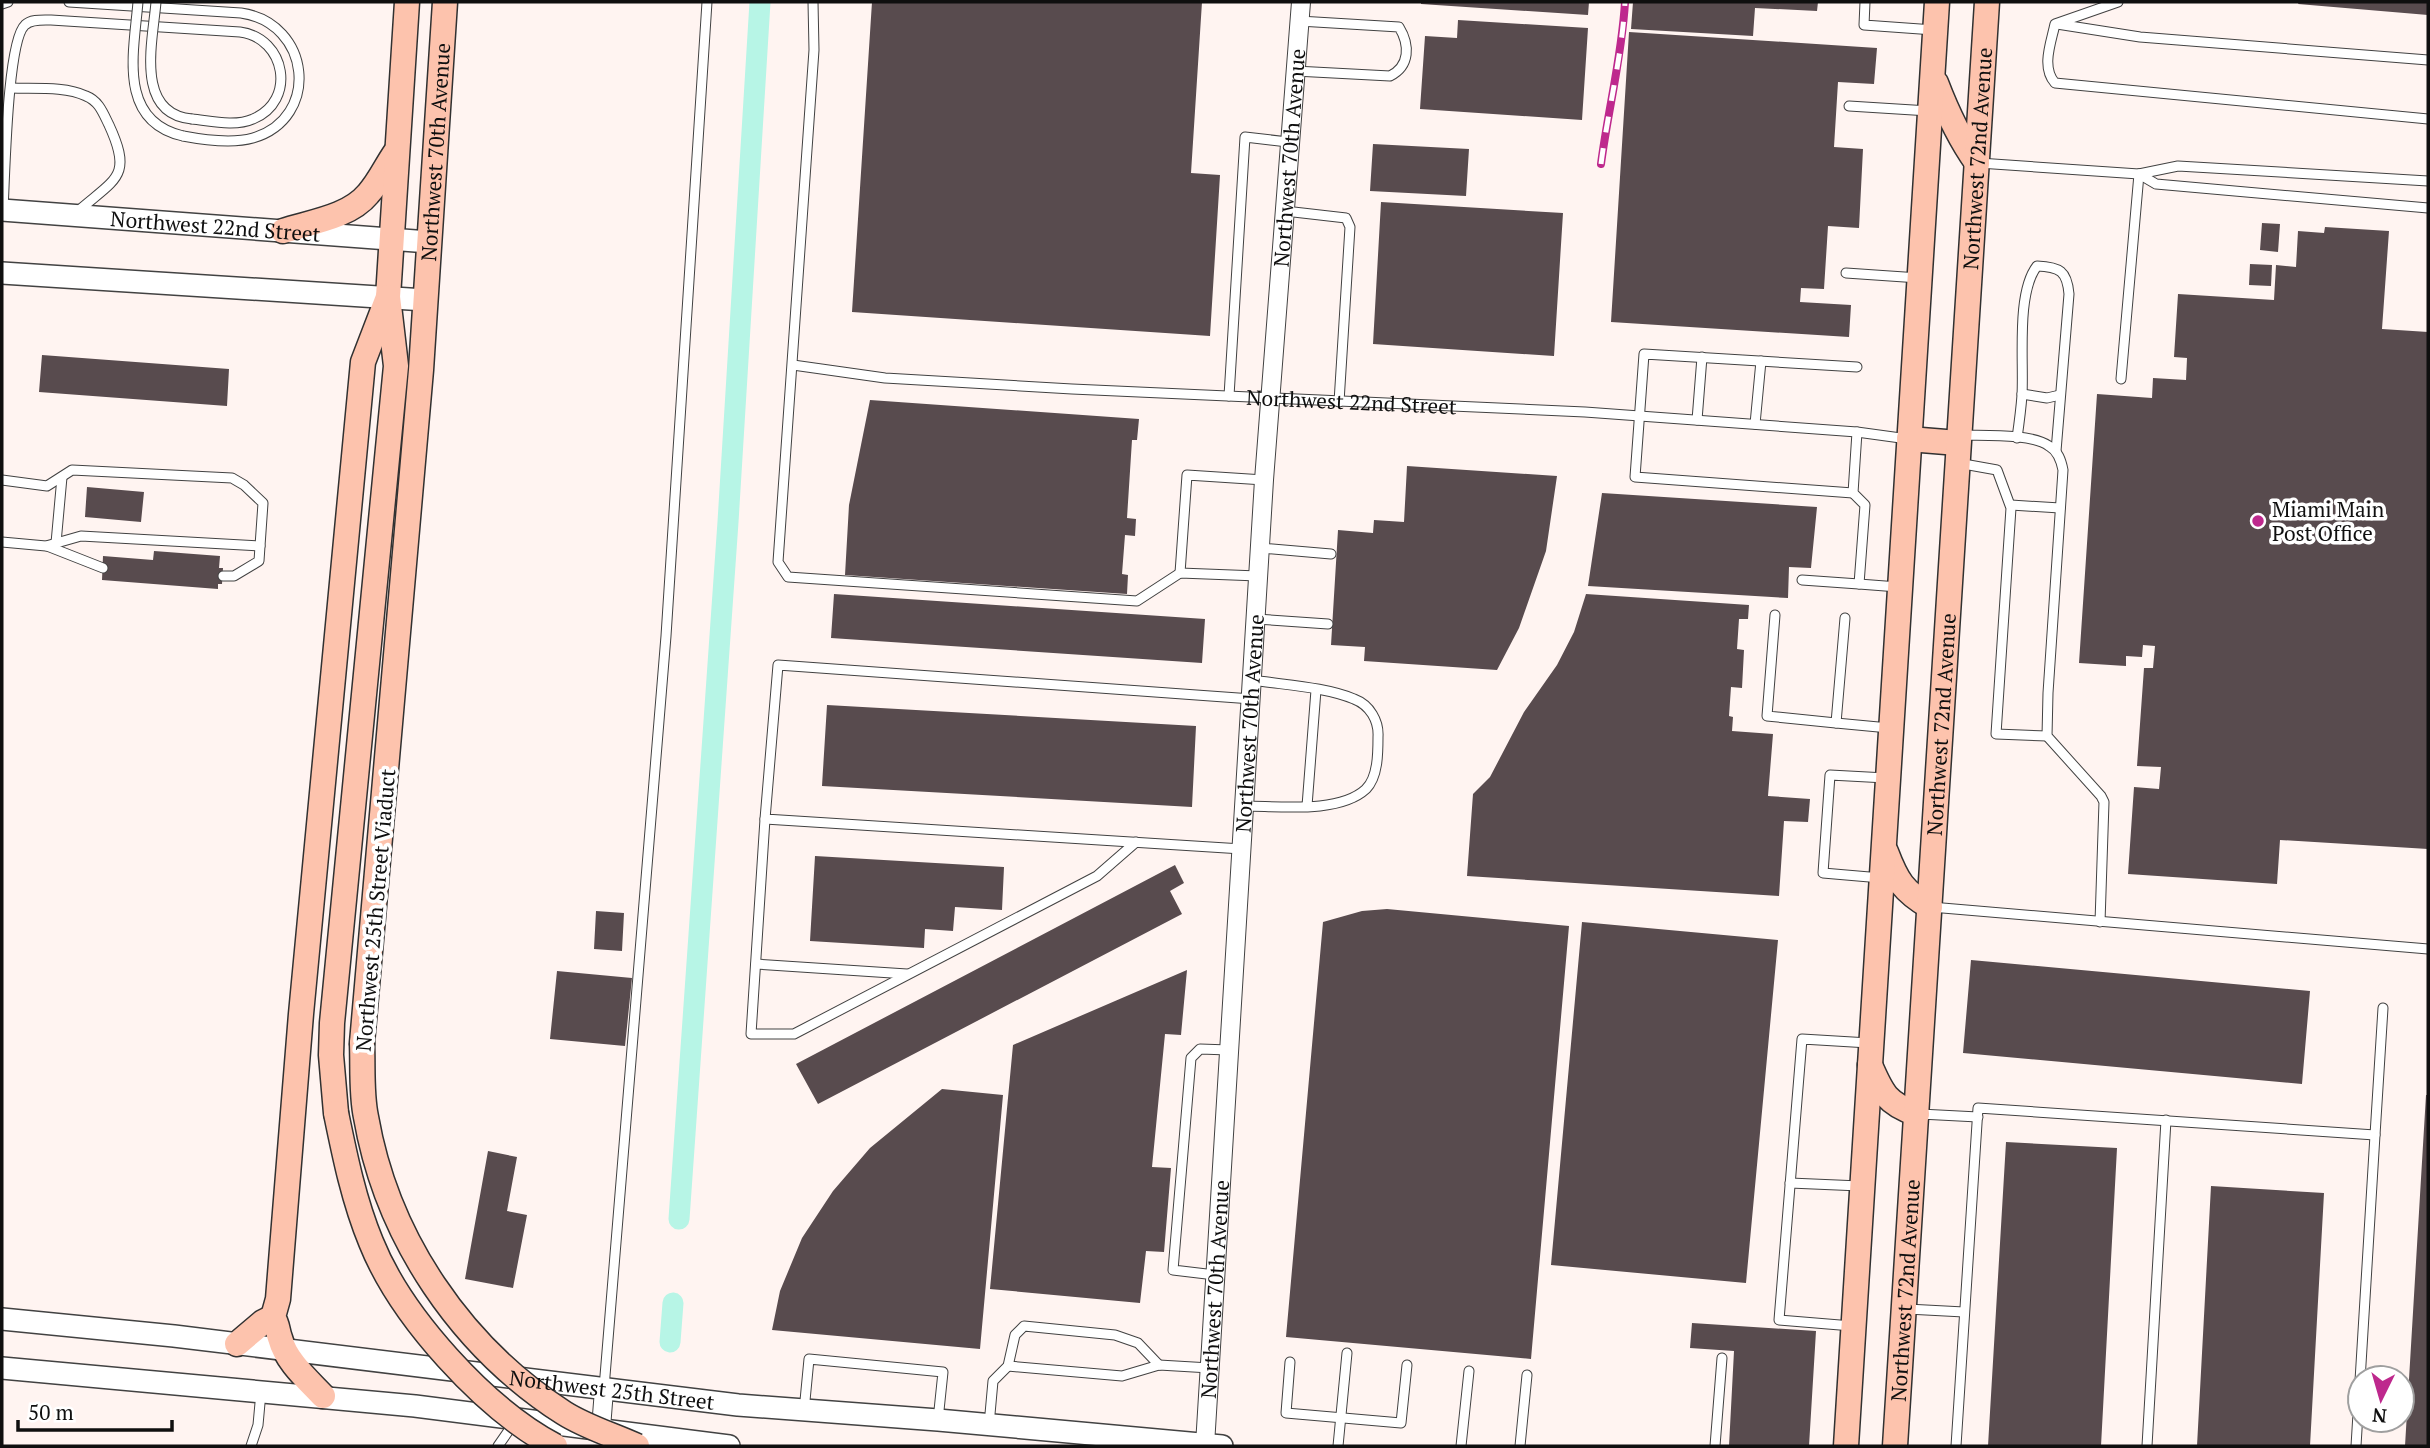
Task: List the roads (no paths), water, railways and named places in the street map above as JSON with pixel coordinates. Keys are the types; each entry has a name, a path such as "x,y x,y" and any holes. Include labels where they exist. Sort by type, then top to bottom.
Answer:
{"main road":[{"name":"Northwest 70th Avenue","path":"388,297 407,2"},
{"name":"Northwest 70th Avenue","path":"425,300 445,2"},
{"path":"1846,1446 1937,2"},
{"name":"Northwest 72nd Avenue","path":"1895,1446 1987,2"},
{"path":"1933,76 1948,115 1977,163"},
{"path":"284,231 357,205 368,194 397,149"},
{"path":"323,1396 285,1350 273,1317 278,1299 301,1014 363,362 388,297"},
{"name":"Northwest 25th Street Viaduct","path":"388,297 396,366 332,1023 331,1055 336,1113 348,1175 371,1244 405,1306 444,1353 487,1396 539,1438 555,1446"},
{"name":"Northwest 25th Street Viaduct","path":"425,300 412,487 362,1043 365,1116 384,1185 413,1253 454,1315 493,1358 565,1413 637,1446"},
{"path":"1909,439 1958,447"},
{"path":"1883,845 1896,880 1910,896 1930,907"},
{"path":"1870,1054 1881,1092 1897,1107 1917,1114"},
{"path":"237,1343 273,1317"}],"street":[{"name":"Northwest 70th Avenue","path":"1211,1446 1210,1368 1215,1275 1258,576 1288,142 1301,2"},
{"name":"Northwest 22nd Street","path":"2,216 73,215 429,242"},
{"path":"2,273 425,300"},
{"name":"Northwest 25th Street","path":"2,1319 237,1343 604,1390 804,1411 938,1420 1211,1446"},
{"name":"Northwest 25th Street","path":"2,1368 323,1396 517,1419 601,1437 729,1446"},
{"path":"601,1437 604,1390"}],"lane":[{"path":"2,4 8,2"},
{"path":"69,2 132,6 146,6 241,13 263,18 273,24 288,41 298,63 299,85 288,114 271,130 242,140 183,136 159,125 144,111 133,86 133,70 137,15 138,2"},
{"path":"2,216 14,50 18,35 25,24 36,20 51,20 146,25 159,26 240,32 256,35 271,48 280,65 281,85 271,106 251,121 234,122 186,119 165,107 155,94 150,79 150,71 154,29 155,16 156,2"},
{"path":"604,1390 667,622 707,2"},
{"path":"813,2 814,50 779,562 788,577 1137,601 1180,573 1258,576"},
{"path":"1865,2 1864,25 1936,30"},
{"path":"2054,24 2118,2"},
{"path":"1295,71 1390,76 1399,71 1405,63 1407,47 1399,27 1299,21"},
{"path":"2054,24 2140,37 2428,60"},
{"path":"2054,24 2047,62 2048,76 2055,83 2428,119"},
{"path":"11,88 83,94 101,107 121,153 119,173 73,215"},
{"path":"1849,106 1931,111"},
{"path":"1228,396 1245,137 1288,142"},
{"path":"1977,163 2139,174 2178,166 2428,181"},
{"path":"2139,174 2156,184 2428,208"},
{"path":"2122,379 2139,174"},
{"path":"1284,211 1346,218 1350,227 1339,401"},
{"path":"2017,438 2028,286 2031,274 2037,266 2049,266 2059,269 2068,279 2070,294 2056,451 2063,470 2047,736 2104,802 2100,922"},
{"path":"1846,273 1921,278"},
{"path":"1857,367 1644,354 1635,477 1853,492 1866,505 1859,584"},
{"path":"1697,420 1702,357"},
{"path":"1755,424 1761,361"},
{"name":"Northwest 22nd Street","path":"793,365 886,378 1271,399 1641,415 1857,432 1909,439"},
{"path":"2022,394 2047,398 2060,395"},
{"path":"1853,492 1857,432"},
{"path":"1958,447 2017,438 2048,444 2056,451"},
{"path":"1958,447 1997,470 2011,505 1996,734 2047,736"},
{"path":"2,481 47,485 72,470 232,478 263,503 259,561 234,576 223,576"},
{"path":"1180,573 1187,475 1264,480"},
{"path":"56,543 62,477"},
{"path":"2011,505 2060,508"},
{"path":"46,546 81,536 260,546"},
{"path":"2,542 46,546 103,568"},
{"path":"1260,548 1331,554"},
{"path":"1802,580 1900,587"},
{"path":"1775,615 1767,716 1891,728"},
{"path":"1836,723 1845,618"},
{"path":"1256,619 1328,624"},
{"path":"1136,842 1097,876 794,1034 751,1034 778,665 1252,699"},
{"path":"1245,806 1307,806 1348,799 1367,788 1377,764 1379,730 1371,710 1356,699 1253,680"},
{"path":"1307,806 1316,690"},
{"path":"1881,878 1823,873 1830,775 1887,779"},
{"path":"765,819 1242,849"},
{"path":"1930,907 2428,949"},
{"path":"756,964 909,974"},
{"path":"2356,1446 2383,1008"},
{"path":"1853,1326 1779,1320 1802,1039 1870,1054"},
{"path":"1215,1275 1173,1270 1191,1058 1200,1049 1230,1050"},
{"path":"1956,1446 1978,1108 2375,1135"},
{"path":"1917,1114 1978,1117"},
{"path":"2147,1446 2166,1120"},
{"path":"1790,1183 1862,1186"},
{"path":"1904,1309 1964,1312"},
{"path":"989,1425 993,1381 1007,1366 1015,1335 1024,1326 1115,1335 1138,1343 1159,1365"},
{"path":"1338,1446 1347,1353"},
{"path":"1715,1446 1722,1358"},
{"path":"804,1411 809,1359 943,1372 938,1420"},
{"path":"1290,1362 1286,1413 1401,1423 1407,1365"},
{"path":"1007,1366 1122,1376 1159,1365 1210,1368"},
{"path":"1461,1446 1469,1371"},
{"path":"1520,1446 1527,1375"},
{"path":"251,1446 258,1426 261,1391"},
{"path":"498,1446 517,1419"}],"waterway":[{"path":"679,1219 728,522 760,2"},
{"path":"670,1342 673,1303"}],"railway":[{"path":"1601,164 1625,2"}],"place":[{"name":"Miami Main Post Office","path":"2258,521"}]}
